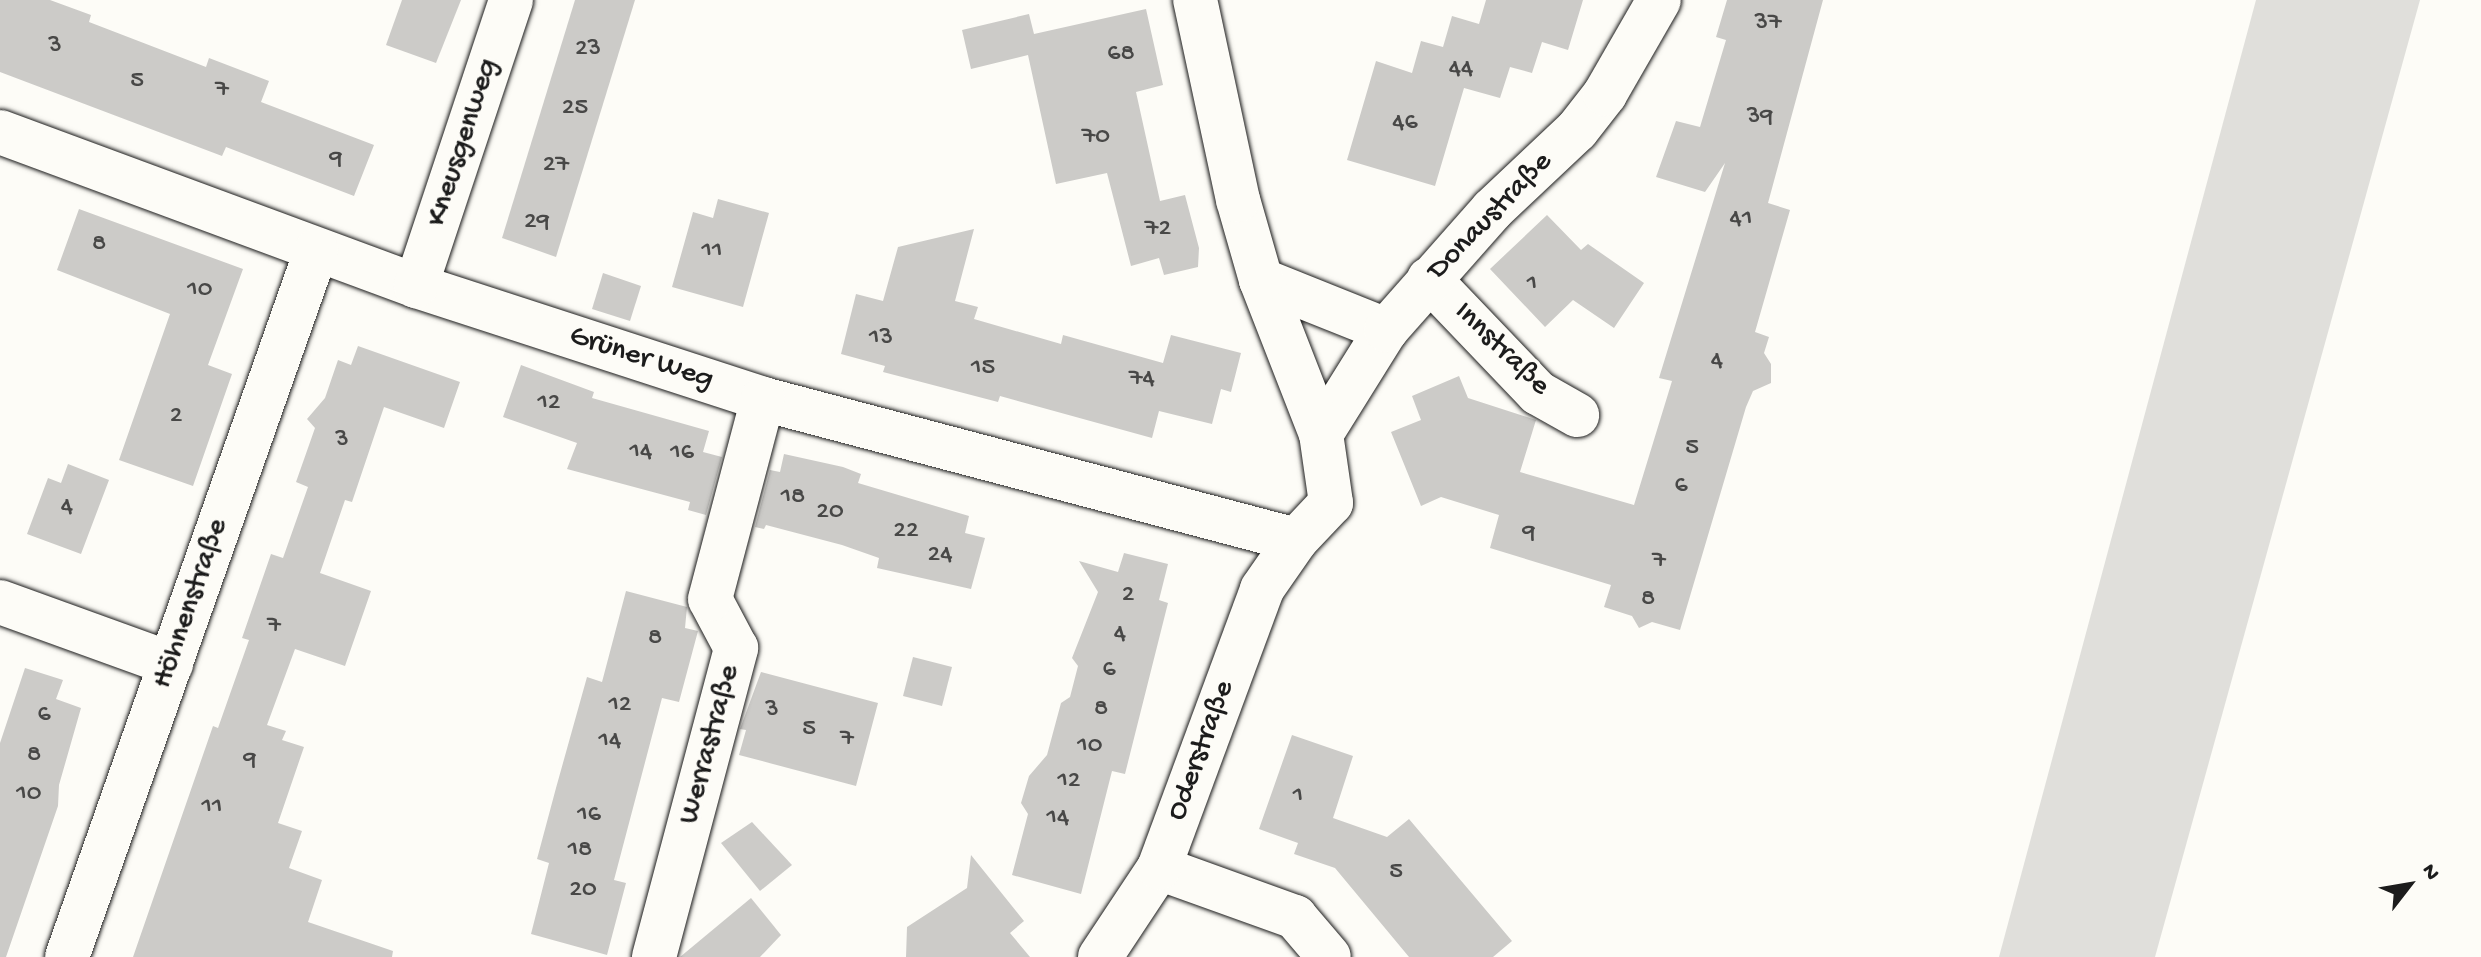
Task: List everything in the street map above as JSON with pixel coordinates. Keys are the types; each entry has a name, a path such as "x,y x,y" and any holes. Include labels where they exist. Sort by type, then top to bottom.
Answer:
{"street":[{"name":"Kneusgenweg","path":"416,286 511,0"},
{"path":"1195,0 1238,200 1261,280 1321,434"},
{"name":"Donaustraße","path":"1321,434 1386,330 1492,210 1577,130 1632,54 1659,0"},
{"name":"Grüner Weg","path":"0,132 416,286 763,399 1296,540"},
{"name":"Höhnenstraße","path":"67,957 316,251"},
{"name":"Innstraße","path":"1429,279 1538,393 1577,415"},
{"path":"1261,280 1386,330"},
{"name":"Werrastraße","path":"654,957 736,648 710,599 763,399"},
{"name":"Oderstraße","path":"1100,957 1159,868 1262,589 1296,540 1331,503 1321,434"},
{"path":"0,602 171,664"},
{"path":"1159,868 1295,917 1329,957"}],"shaded area":[{"path":"2256,0 2420,0 2155,957 1999,957"}],"building":[{"path":"0,0 50,0 91,15 89,22 206,67 209,58 269,81 261,102 374,145 354,196 226,147 222,156 0,72"},
{"path":"402,0 461,0 436,63 386,45"},
{"path":"575,0 635,0 556,257 502,238"},
{"path":"1486,0 1583,0 1568,50 1542,42 1532,73 1510,67 1500,98 1464,88 1435,186 1347,160 1376,61 1412,73 1421,41 1443,47 1452,16 1479,24"},
{"path":"1727,0 1823,0 1768,203 1790,210 1755,332 1769,337 1764,353 1771,364 1771,383 1753,391 1746,407 1680,630 1652,622 1639,628 1632,616 1604,607 1611,585 1490,548 1499,515 1441,497 1421,506 1391,432 1421,420 1412,396 1459,376 1468,398 1536,420 1520,472 1634,505 1672,381 1659,378 1725,163 1705,192 1656,177 1676,121 1700,127 1726,40 1716,37"},
{"path":"1146,9 1163,85 1136,92 1160,201 1185,195 1199,248 1198,267 1164,275 1159,258 1131,266 1107,173 1056,184 1028,55 971,69 962,30 1029,14 1034,34"},
{"path":"718,199 769,213 743,307 672,287 693,212 713,218"},
{"path":"79,209 243,269 208,365 232,374 193,486 119,460 170,314 57,270"},
{"path":"1547,215 1581,250 1588,244 1644,283 1614,328 1573,300 1545,327 1490,269"},
{"path":"974,229 955,301 978,307 974,319 1061,344 1063,335 1163,363 1171,335 1241,353 1231,392 1221,389 1212,424 1159,411 1152,438 1000,396 998,402 883,372 885,366 841,354 856,294 883,301 898,247"},
{"path":"603,273 641,286 630,321 592,309"},
{"path":"358,346 460,382 444,428 384,407 352,502 345,500 320,573 371,591 345,666 295,649 267,725 286,731 282,740 304,747 278,823 302,831 289,868 322,880 308,922 393,951 392,957 133,957 213,726 218,728 249,640 242,638 271,554 283,558 308,487 296,482 315,428 307,419 325,398 338,360 351,365"},
{"path":"521,365 594,392 592,398 709,431 703,452 722,457 706,515 688,510 690,502 567,469 577,443 503,417"},
{"path":"784,454 843,467 861,474 858,483 969,516 965,533 985,538 971,589 877,568 879,558 842,545 766,525 764,529 755,527 770,470 780,472"},
{"path":"68,464 109,480 81,554 27,534 48,478 61,483"},
{"path":"1124,553 1168,564 1159,600 1168,603 1125,774 1112,771 1081,894 1012,875 1028,814 1021,803 1029,776 1047,755 1061,703 1070,697 1078,666 1072,658 1098,592 1079,561 1118,572"},
{"path":"626,591 687,607 685,628 698,631 679,702 662,698 614,880 626,883 607,955 531,934 549,863 537,859 556,788 587,677 602,682"},
{"path":"913,657 952,667 942,706 903,696"},
{"path":"25,668 63,680 56,699 81,708 59,785 58,806 6,957 0,957 0,743"},
{"path":"761,672 878,703 856,786 739,755 746,730 740,729"},
{"path":"1292,735 1353,756 1333,818 1387,837 1409,819 1512,941 1493,957 1409,957 1335,868 1294,854 1298,843 1259,829"},
{"path":"752,822 792,865 760,891 721,843"},
{"path":"971,855 1024,921 1010,933 1030,957 906,957 907,927 967,888"},
{"path":"751,898 781,935 760,957 680,957"}]}
